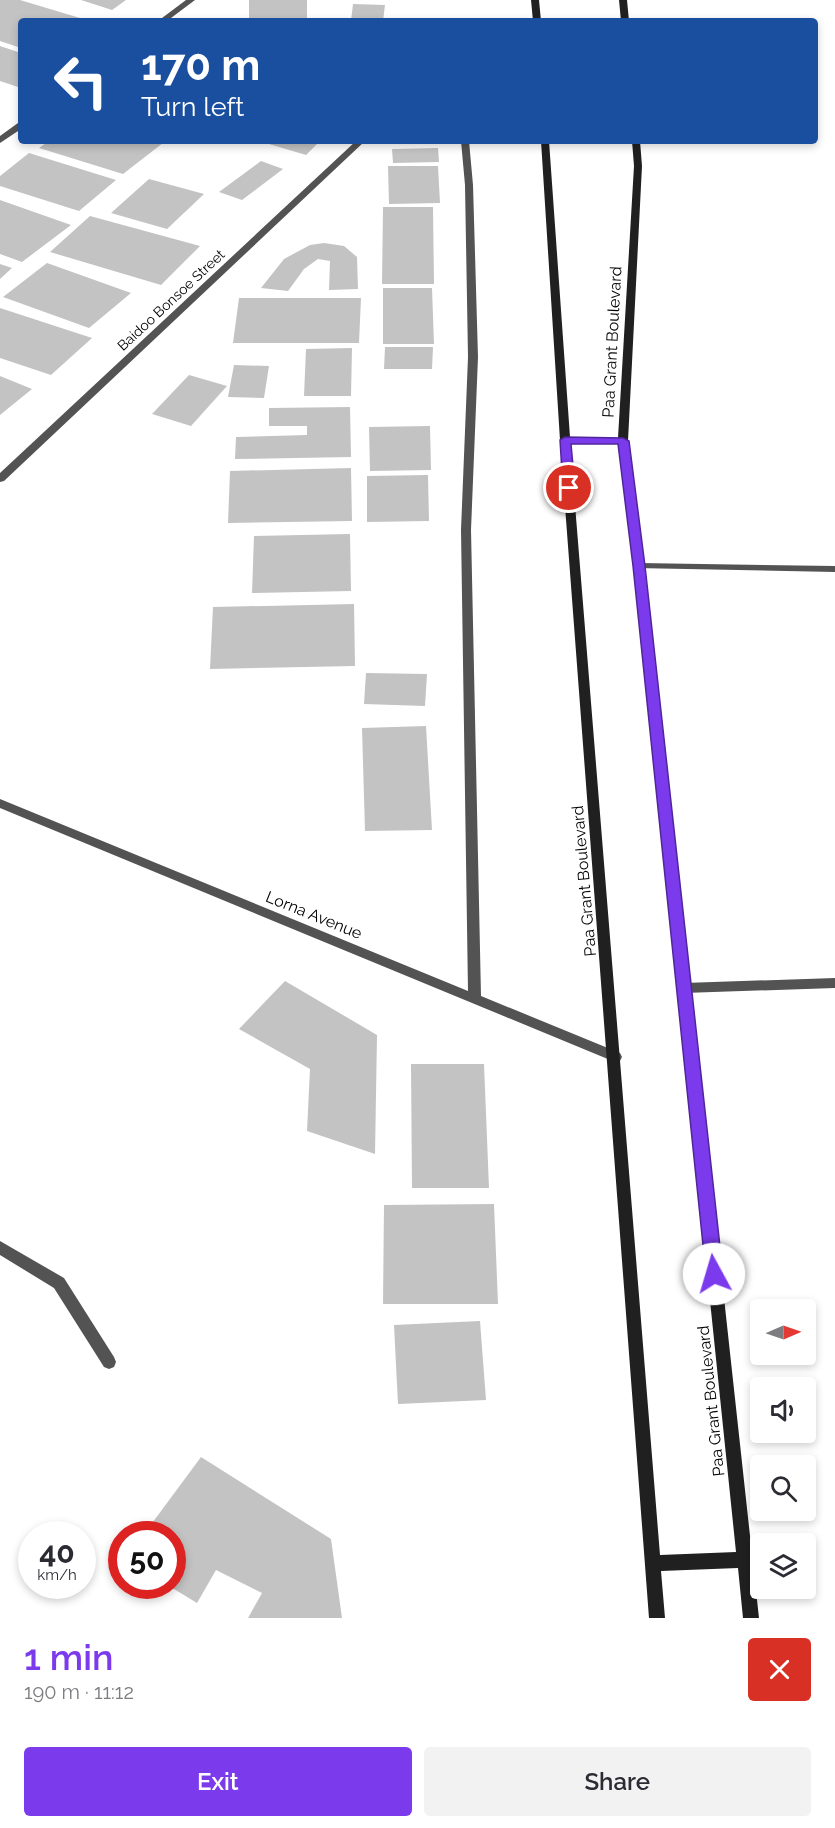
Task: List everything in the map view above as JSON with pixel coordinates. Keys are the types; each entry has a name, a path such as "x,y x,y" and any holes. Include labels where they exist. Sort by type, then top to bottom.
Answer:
{"main road":[{"path":"535,0 537,18"},
{"path":"623,0 625,18"},
{"name":"Paa Grant Boulevard","path":"545,144 565,440 615,1057 657,1618"},
{"name":"Paa Grant Boulevard","path":"636,144 638,166 623,441 639,566 751,1618"},
{"path":"565,440 623,441"},
{"path":"653,1563 745,1560"}],"street":[{"path":"166,18 190,0"},
{"path":"0,140 18,127"},
{"name":"Baidoo Bonsoe Street","path":"0,479 358,144"},
{"path":"465,144 469,185 473,357 466,530 475,999"},
{"path":"639,566 835,569"},
{"name":"Lorna Avenue","path":"0,803 615,1057"},
{"path":"684,988 835,983"},
{"path":"0,1247 59,1283 109,1362"}],"building":[{"path":"0,0 20,0 80,18 18,18 18,47 0,41"},
{"path":"81,0 126,0 112,10"},
{"path":"249,0 307,0 307,18 249,18"},
{"path":"353,4 385,5 383,18 351,18"},
{"path":"0,46 18,52 18,87 0,81"},
{"path":"45,144 162,144 123,174 39,148"},
{"path":"269,144 317,144 306,155"},
{"path":"438,148 439,162 393,163 392,149"},
{"path":"29,153 116,180 79,211 0,186 0,176"},
{"path":"261,161 283,169 242,200 219,192"},
{"path":"388,166 438,166 440,203 389,204"},
{"path":"149,179 204,194 167,229 111,213"},
{"path":"0,200 71,225 22,262 0,254"},
{"path":"383,207 433,207 434,284 382,284"},
{"path":"90,216 200,246 161,285 50,252"},
{"path":"324,243 344,246 357,257 358,289 329,290 330,261 318,259 304,269 288,291 261,288 284,259 310,245"},
{"path":"47,263 131,293 89,328 3,297"},
{"path":"0,264 12,268 0,279"},
{"path":"383,288 432,288 434,344 383,344"},
{"path":"239,298 361,298 359,343 233,343"},
{"path":"0,308 92,338 51,375 0,358"},
{"path":"385,347 433,347 432,369 384,369"},
{"path":"352,348 351,396 304,396 306,349"},
{"path":"234,365 269,366 264,398 228,397"},
{"path":"189,375 227,386 191,426 152,414"},
{"path":"0,376 32,389 0,415"},
{"path":"350,407 351,457 235,459 236,437 307,435 307,426 269,426 269,408"},
{"path":"430,426 431,470 370,471 369,427"},
{"path":"351,468 352,521 228,523 230,471"},
{"path":"428,475 429,521 367,522 367,476"},
{"path":"350,534 351,591 252,593 254,536"},
{"path":"354,604 355,666 210,669 213,607"},
{"path":"366,673 427,674 425,706 364,704"},
{"path":"426,726 432,830 365,831 362,728"},
{"path":"285,981 377,1035 375,1154 307,1131 310,1069 239,1029"},
{"path":"411,1064 484,1064 489,1188 412,1188"},
{"path":"494,1204 498,1304 383,1304 384,1205"},
{"path":"480,1321 486,1400 398,1404 394,1325"},
{"path":"201,1457 331,1539 342,1618 248,1618 262,1593 216,1570 197,1603 186,1596 186,1521 154,1521"}],"route":[{"path":"569,488 565,440 623,441 639,566 714,1274"}]}
